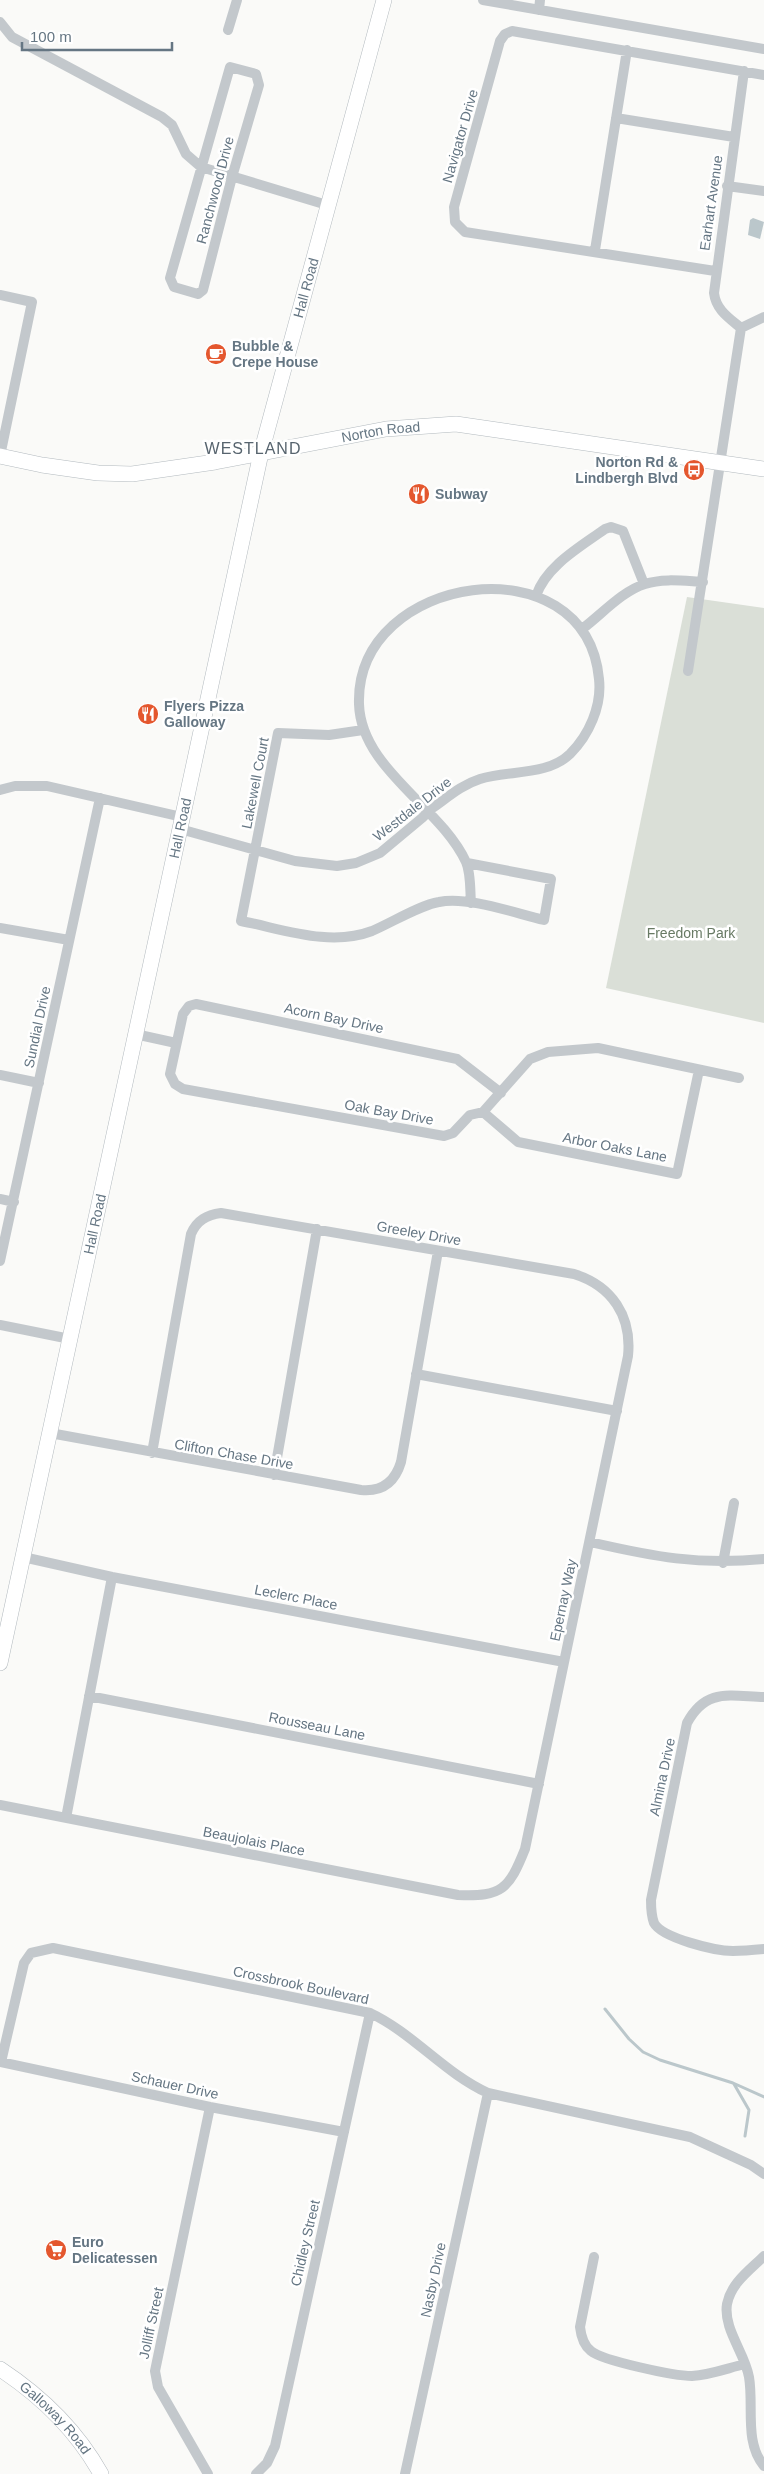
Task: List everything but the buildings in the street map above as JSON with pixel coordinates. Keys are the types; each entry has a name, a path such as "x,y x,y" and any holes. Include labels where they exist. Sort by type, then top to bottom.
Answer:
{"street":[{"path":"228,30 237,0"},
{"name":"Hall Road","path":"0,1663 261,453 384,0"},
{"path":"483,0 540,5 764,49"},
{"path":"0,22 12,37 162,117 172,125 186,154 202,168 327,205"},
{"name":"Navigator Drive","path":"715,270 595,250 465,232 459,228 453,214 500,41 505,34 520,31 764,75"},
{"path":"595,250 626,50"},
{"name":"Ranchwood Drive","path":"230,66 256,74 259,85 257,96 232,177 203,290 198,294 174,287 170,278 202,168 230,66"},
{"name":"Earhart Avenue","path":"741,328 723,314 715,300 715,270 744,71"},
{"path":"616,118 734,137"},
{"path":"727,186 764,191"},
{"path":"0,295 32,302 0,456"},
{"path":"688,671 741,328 764,318"},
{"name":"Norton Road","path":"0,456 42,465 98,473 132,474 261,453 386,429 456,424 764,468"},
{"path":"536,596 540,586 560,562 605,529 611,527 623,531 644,584"},
{"path":"467,863 551,879 544,920 471,903 467,863 428,812 370,747 363,730 359,705 363,676 372,653 384,636 399,622 426,603 460,592 482,588 503,589 536,596 555,606 582,629 627,594 644,584 672,580 703,582"},
{"name":"Westdale Drive","path":"0,790 15,786 47,786 100,798 181,823 255,849 314,864 337,866 356,863 380,853 428,812 464,786 498,774 550,766 568,756 578,746 586,734 599,703 600,686 598,664 593,649 582,629"},
{"name":"Lakewell Court","path":"363,730 328,735 278,732 241,921 326,938 370,932 438,902 471,903"},
{"name":"Sundial Drive","path":"0,1261 100,798"},
{"path":"0,928 69,940"},
{"name":"Acorn Bay Drive","path":"176,1042 185,1009 196,1004 207,1004 457,1059 501,1094"},
{"path":"135,1034 176,1042"},
{"name":"Oak Bay Drive","path":"176,1042 170,1074 175,1084 184,1089 444,1136 453,1133 470,1115 483,1112 501,1094 530,1059 548,1052 598,1048 740,1078"},
{"name":"Arbor Oaks Lane","path":"483,1112 518,1142 677,1174 699,1070"},
{"path":"0,1075 39,1083"},
{"path":"0,1199 14,1202"},
{"name":"Greeley Drive","path":"152,1453 191,1234 200,1220 210,1214 220,1213 317,1229 585,1278 608,1293 622,1310"},
{"path":"274,1475 317,1229"},
{"path":"438,1251 416,1374 617,1411"},
{"name":"Epernay Way","path":"502,1890 512,1879 525,1850 590,1542 630,1341 622,1310"},
{"path":"0,1324 70,1339"},
{"name":"Clifton Chase Drive","path":"50,1433 370,1491 381,1488 394,1478 401,1462 416,1374"},
{"path":"723,1563 734,1502"},
{"path":"590,1542 657,1557 723,1563 764,1559"},
{"name":"Leclerc Place","path":"23,1557 112,1577 564,1662"},
{"path":"66,1818 112,1577"},
{"name":"Rousseau Lane","path":"89,1696 539,1784"},
{"name":"Almina Drive","path":"764,1697 710,1698 696,1707 687,1723 651,1900 651,1912 655,1924 664,1934 731,1951 764,1949"},
{"name":"Beaujolais Place","path":"0,1805 458,1895 491,1893 502,1890"},
{"name":"Crossbrook Boulevard","path":"0,2062 24,1963 31,1953 53,1948 370,2012 391,2022 470,2085 488,2092 690,2137 751,2164 764,2174"},
{"name":"Chidley Street","path":"256,2474 267,2463 275,2446 370,2012"},
{"name":"Schauer Drive","path":"0,2062 210,2107 344,2132"},
{"name":"Nasby Drive","path":"405,2474 488,2092"},
{"name":"Jolliff Street","path":"208,2474 158,2387 155,2371 210,2107"},
{"path":"594,2256 580,2327 581,2336 590,2351 606,2360 689,2376 712,2373 745,2364"},
{"path":"764,2256 735,2284 727,2306 731,2328 749,2376 754,2451 764,2466"},
{"name":"Galloway Road","path":"0,2369 34,2394 60,2419 80,2442 101,2474"}],"green space":[{"name":"Freedom Park","path":"687,597 764,608 764,1023 606,988"}],"shaded area":[{"path":"753,218 764,222 760,239 748,235 750,220"}],"waterway":[{"path":"605,2009 629,2039 643,2052 660,2060 733,2083 764,2097"},
{"path":"734,2084 749,2110 745,2136"}],"place":[{"name":"Bubble & Crepe House","path":"216,354"},
{"name":"Norton Rd & Lindbergh Blvd","path":"694,470"},
{"name":"Subway","path":"419,494"},
{"name":"Flyers Pizza Galloway","path":"148,714"},
{"name":"Euro Delicatessen","path":"56,2250"}],"district":[{"name":"WESTLAND","path":"253,448"}]}
